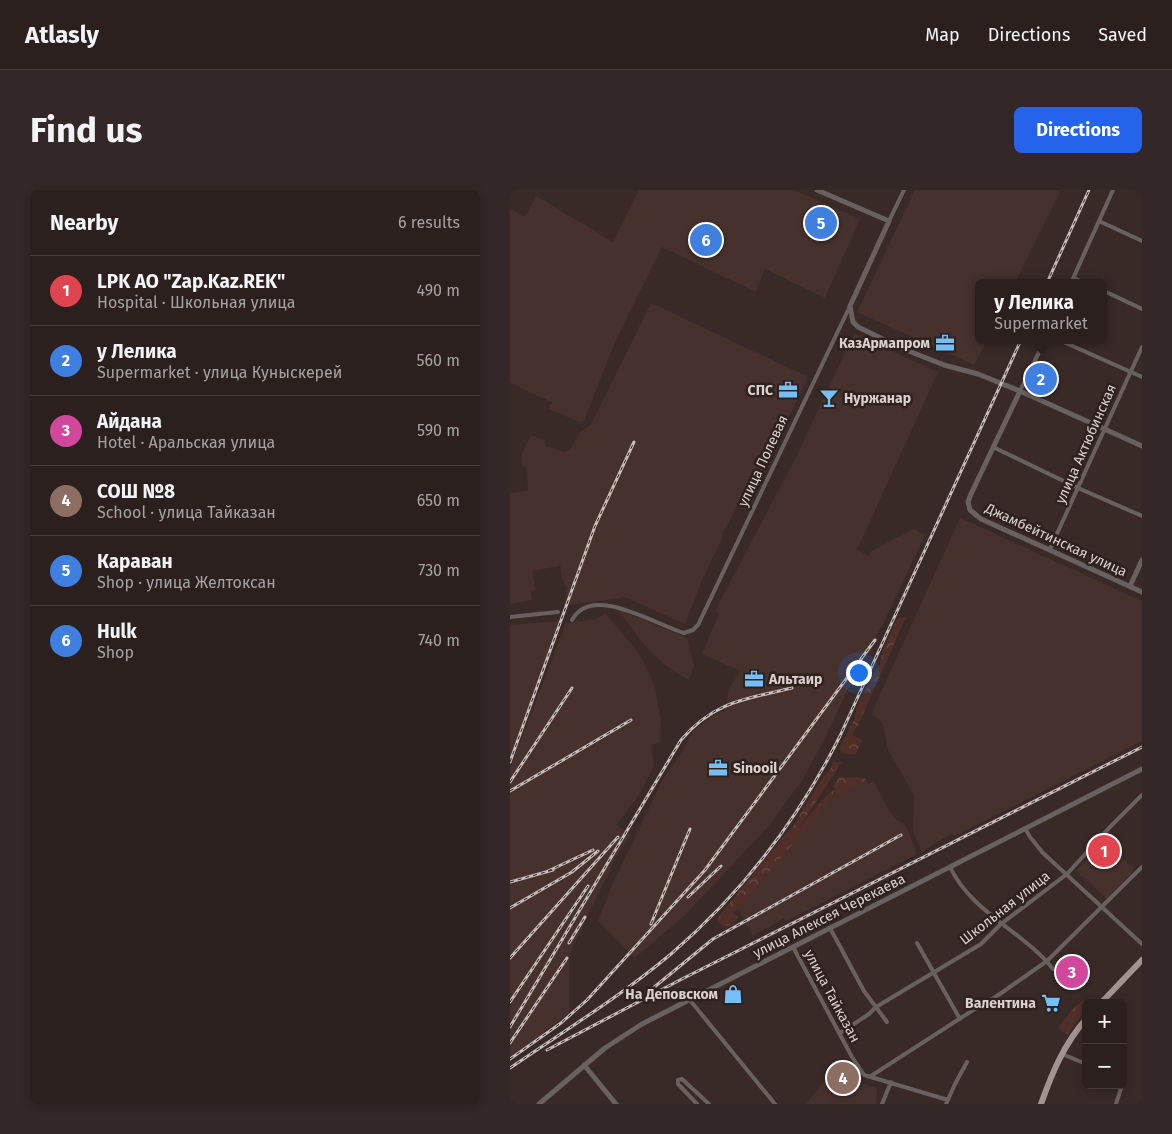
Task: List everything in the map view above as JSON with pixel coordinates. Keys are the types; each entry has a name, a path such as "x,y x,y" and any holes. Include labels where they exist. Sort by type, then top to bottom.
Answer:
{"main road":[{"path":"1105,999 1142,960"},
{"path":"1041,1104 1069,1040 1082,1024"}],"street":[{"path":"817,190 889,221"},
{"path":"904,190 850,306 853,322 872,335 944,365 978,374 1020,391 1142,446"},
{"path":"1074,278 1113,190"},
{"path":"1099,221 1142,241"},
{"path":"1107,293 1142,309"},
{"name":"улица Полевая","path":"572,620 585,607 606,606 619,607 684,633 689,632 698,625 850,306"},
{"path":"1043,344 993,447 1142,516"},
{"path":"1068,344 1142,377"},
{"name":"улица Актюбинская","path":"1050,549 1142,347"},
{"name":"Джамбейтинская улица","path":"993,447 968,502 970,510 975,515 1142,592"},
{"path":"1130,586 1142,560"},
{"path":"510,617 558,612"},
{"name":"улица Алексея Черекаева","path":"539,1104 584,1065 631,1030 1142,769"},
{"name":"Школьная улица","path":"840,1033 870,1014 876,1007 981,944 1001,924 1067,874 1142,795"},
{"path":"1026,828 1030,837 1043,853 1142,944"},
{"path":"950,867 964,889 1001,924 1014,933 1054,969"},
{"path":"871,1076 997,996 1046,961 1142,867"},
{"path":"830,928 864,991 887,1022"},
{"path":"917,943 960,1019"},
{"name":"улица Тайказан","path":"793,947 860,1070 864,1075 871,1076"},
{"path":"689,1000 775,1104"},
{"path":"1062,1054 1082,1062"},
{"path":"871,1076 947,1102 967,1062"},
{"path":"584,1065 616,1104"},
{"path":"697,1104 678,1084 678,1080 682,1079 709,1104"},
{"path":"882,1104 891,1082"},
{"path":"1116,1104 1121,1089"}],"shaded area":[{"path":"639,190 794,190 860,219 825,298 765,269 756,292 662,247 615,342 584,421 579,422 549,409 552,402 510,383 510,209 525,217 536,196 613,242"},
{"path":"915,190 1061,190 1017,279 975,279 975,344 985,344 974,365 857,312"},
{"path":"651,303 808,377 762,474 753,470 727,527 723,531 721,541 703,578 685,624 625,597 570,605 564,601 567,588 562,579 560,563 559,566 532,571 536,591 531,592 532,600 510,604 510,493 528,491 527,467 522,466 522,453 531,435 543,440 546,446 565,452 572,447 580,432 591,425"},
{"path":"854,334 938,372 857,550 869,556 871,551 914,529 925,535 883,624 875,636 878,639 856,673 824,740 801,782 767,828 684,916 635,958 598,921 613,883 663,779 680,755 693,731 713,716 725,710 729,689 740,671 702,654 719,614 715,611 795,459"},
{"path":"960,518 1142,601 1142,741 954,836 951,834 922,851 913,832 914,795 888,750 882,722 871,714"},
{"path":"617,609 685,637 688,641 694,667 689,680 665,665 649,651"},
{"path":"606,614 642,659 654,684 661,721 660,742 651,745 654,766 639,795 616,825 631,834 616,857 569,955 569,1013 510,1058 510,768 566,623 596,619"},
{"path":"559,621 526,715 510,757 510,625"},
{"path":"866,780 868,784 873,781 891,814 907,828 917,854 786,921 784,918 753,936 738,909 832,796 841,795"},
{"path":"1103,841 1135,869 1107,899 1076,871"},
{"path":"844,1063 863,1084 877,1088 876,1104 806,1104 833,1071"}],"green space":[{"path":"906,617 861,719 852,735 862,740 856,754 845,753 839,749 854,720 857,707 876,669 880,665 882,652 898,618"},
{"path":"833,762 842,762 798,829 827,795 834,790 834,783 840,777 864,778 866,780 841,795 832,797 738,909 732,913 738,916 734,925 723,926 716,920 796,823 823,777 830,770"},
{"path":"1082,1001 1082,1014 1067,1035 1058,1028"}],"railway":[{"path":"1049,279 1089,190"},
{"path":"510,1068 612,999 671,954 697,931 745,880 787,826 824,767 840,736 1019,344"},
{"path":"510,762 595,526 634,442"},
{"path":"510,1059 561,1023 587,1000 705,870 875,640"},
{"path":"510,782 572,688"},
{"path":"510,1027 681,740 693,727 718,709 745,699 792,688"},
{"path":"510,791 631,720"},
{"path":"547,1050 680,980 1142,747"},
{"path":"651,924 690,829"},
{"path":"647,993 713,939 901,835"},
{"path":"510,958 618,837"},
{"path":"548,871 593,850"},
{"path":"510,908 572,872 598,851"},
{"path":"688,897 721,866"},
{"path":"510,882 553,870"},
{"path":"510,1002 588,886"},
{"path":"569,943 585,917"},
{"path":"510,1043 567,958"}],"place":[{"name":"Караван","path":"821,223"},
{"name":"Hulk","path":"706,240"},
{"name":"КазАрмапром","path":"945,343"},
{"name":"у Лелика","path":"1041,379"},
{"name":"СПС","path":"788,390"},
{"name":"Нуржанар","path":"829,398"},
{"name":"Альтаир","path":"754,679"},
{"name":"Sinooil","path":"718,768"},
{"name":"LPK AO \"Zap.Kaz.REK\"","path":"1104,851"},
{"name":"Айдана","path":"1072,972"},
{"name":"На Деповском","path":"733,994"},
{"name":"Валентина","path":"1051,1003"},
{"name":"СОШ №8","path":"843,1078"}]}
